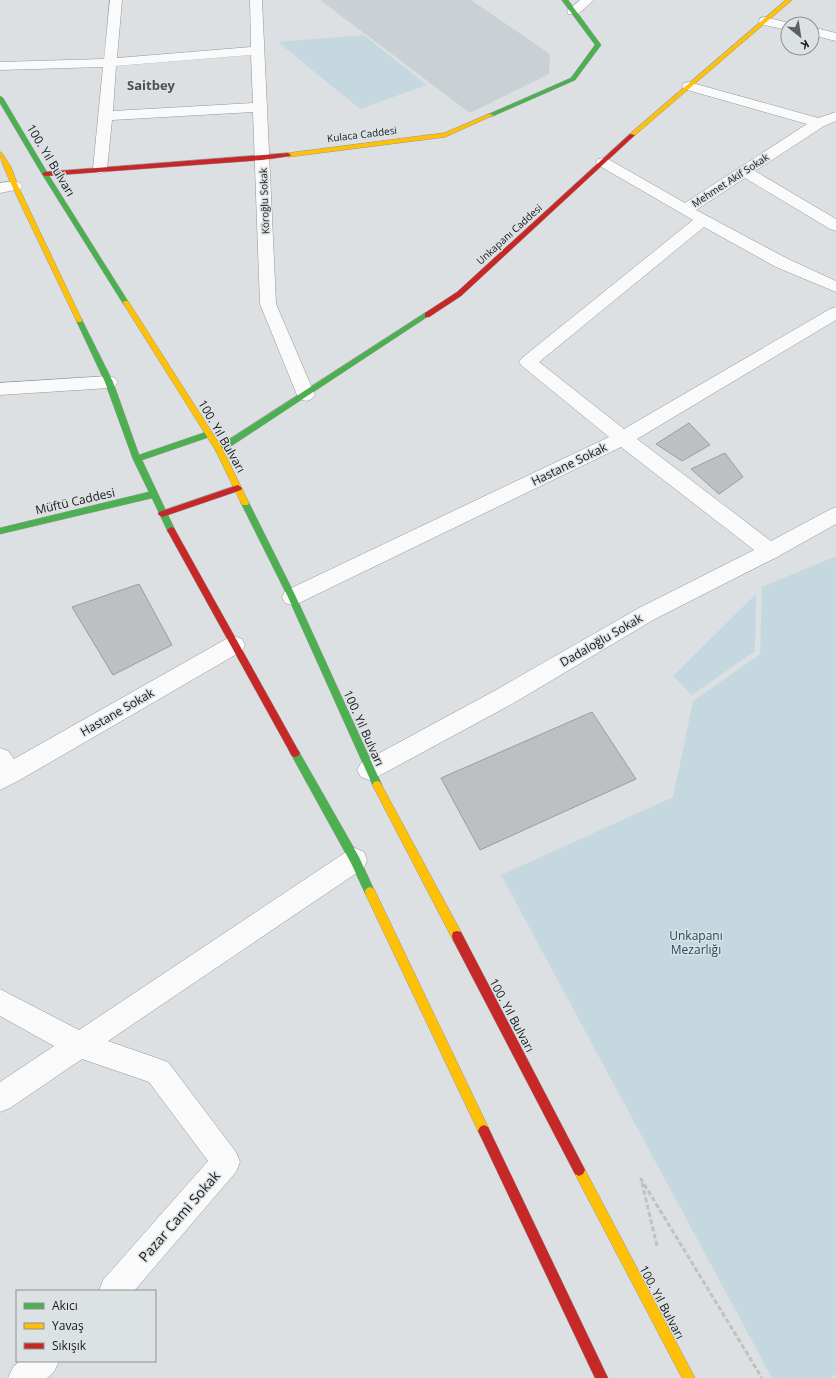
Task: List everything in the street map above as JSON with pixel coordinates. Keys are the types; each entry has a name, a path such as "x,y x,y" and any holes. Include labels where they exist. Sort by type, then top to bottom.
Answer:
{"main road":[{"name":"Kulaca Caddesi","path":"45,174 262,158 445,135 573,79 598,45 565,0"},
{"name":"Unkapanı Caddesi","path":"219,450 460,294 603,162 789,0"},
{"name":"100. Yıl Bulvarı","path":"0,98 45,174 219,450 292,597 370,770 689,1378"},
{"path":"0,154 4,167 15,186 109,382 137,459 155,494 162,514 355,860 602,1378"},
{"path":"137,459 208,434"},
{"path":"162,514 238,488"},
{"name":"Müftü Caddesi","path":"0,531 155,494"}],"street":[{"path":"100,169 116,0"},
{"name":"Köroğlu Sokak","path":"256,0 268,304 306,395"},
{"path":"574,11 588,0"},
{"path":"765,21 780,24"},
{"path":"820,33 836,37"},
{"path":"0,66 110,62 258,50"},
{"path":"689,86 819,123"},
{"path":"105,116 260,106"},
{"name":"Mehmet Akif Sokak","path":"603,162 685,210 819,123 836,116"},
{"path":"744,171 790,200 836,226"},
{"path":"0,188 15,186"},
{"path":"685,210 782,263 836,287"},
{"path":"703,220 528,362 770,552"},
{"name":"Hastane Sokak","path":"292,597 623,438 836,313"},
{"path":"0,389 109,382"},
{"name":"Dadaloğlu Sokak","path":"370,770 504,697 646,614 770,552 836,515"},
{"name":"Hastane Sokak","path":"3,770 234,645"},
{"path":"0,1098 355,860"},
{"path":"0,1002 80,1045"},
{"name":"Pazar Cami Sokak","path":"80,1045 158,1072 226,1162 115,1290"},
{"path":"24,1378 42,1362"}],"path":[{"path":"658,1248 641,1179 762,1378"}],"shaded area":[{"path":"320,0 471,0 550,54 549,74 470,113"}],"green space":[{"path":"364,35 427,85 360,109 278,42"},
{"name":"Unkapanı Mezarlığı","path":"836,556 836,1374 831,1378 772,1378 501,875 673,797 693,701 760,654 762,587"},
{"path":"756,594 755,651 692,695 673,676"}],"building":[{"path":"689,423 710,445 682,461 656,444"},
{"path":"725,453 743,477 719,494 691,469"},
{"path":"139,584 172,645 113,675 72,607"},
{"path":"592,712 636,779 480,850 441,778"}],"traffic: fast":[{"path":"491,115 573,79 598,45 565,0"},
{"path":"0,98 45,174 126,303"},
{"path":"219,450 427,315"},
{"path":"79,320 109,382 137,459 171,530"},
{"path":"137,459 209,434"},
{"path":"0,531 155,494"},
{"path":"245,503 292,597 377,785"},
{"path":"295,753 355,860 370,892"}],"traffic: slow":[{"path":"632,135 789,0"},
{"path":"288,155 445,135 491,115"},
{"path":"0,154 8,167 15,186 79,320"},
{"path":"126,303 219,450 245,503"},
{"path":"377,785 457,936"},
{"path":"370,892 484,1131"},
{"path":"579,1170 689,1378"}],"traffic: jam":[{"path":"427,315 459,294 632,135"},
{"path":"45,174 288,155"},
{"path":"162,514 238,488"},
{"path":"171,530 295,753"},
{"path":"457,936 579,1170"},
{"path":"484,1131 602,1378"}],"district":[{"name":"Saitbey","path":"151,85"}]}
